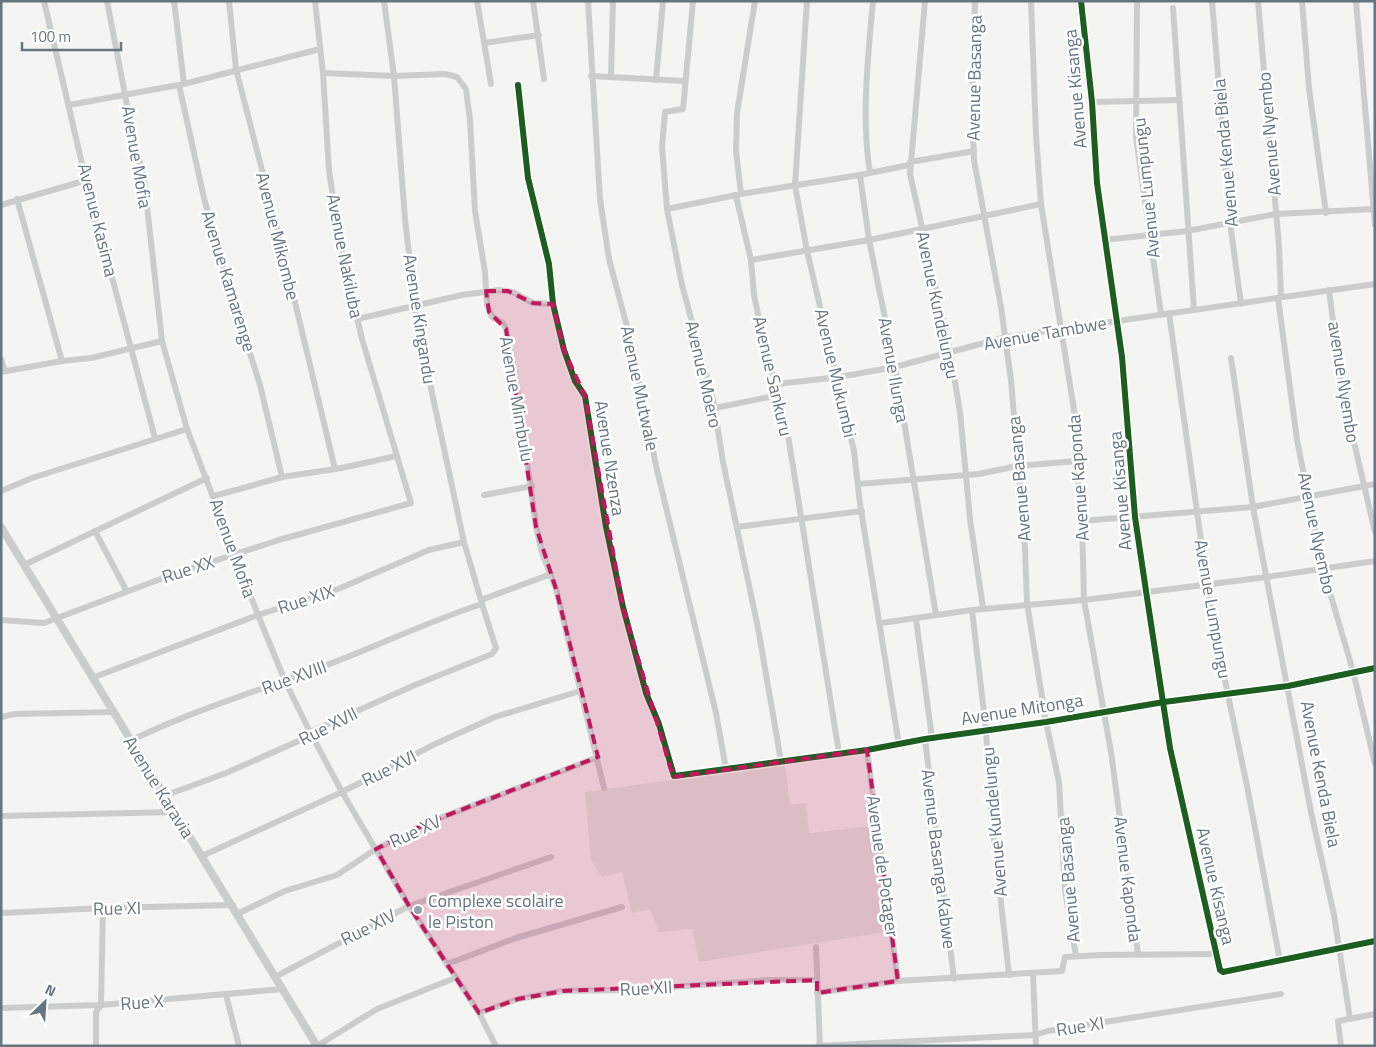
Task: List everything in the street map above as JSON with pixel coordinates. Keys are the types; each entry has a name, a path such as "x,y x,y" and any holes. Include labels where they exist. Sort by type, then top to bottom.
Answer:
{"street":[{"name":"Avenue Kasima","path":"44,1 102,249 113,281 155,438"},
{"name":"Avenue Mofia","path":"108,1 145,189 162,342 187,429 258,615 310,732 342,792 409,906 479,1013 496,1046"},
{"name":"Avenue Kamarenge","path":"174,1 181,85 204,198 222,264 260,385 282,477"},
{"name":"Avenue Mikombe","path":"229,1 236,69 281,244 335,469"},
{"name":"Avenue Nakiluba","path":"315,1 323,73 329,171 340,242 357,319 410,504"},
{"name":"Avenue Kingandu","path":"384,1 394,76 405,219 418,323 464,542 496,648 492,654"},
{"path":"477,1 491,84"},
{"path":"533,1 544,78"},
{"name":"Avenue Mutwale","path":"588,1 591,76 600,199 609,259 631,343 657,470 716,713 726,769"},
{"path":"612,77 613,1"},
{"path":"656,80 663,1"},
{"name":"Avenue Moero","path":"693,1 683,110 665,112 662,147 667,209 682,285 704,359 715,408 758,628 781,761"},
{"name":"Avenue Sankuru","path":"755,1 737,113 736,151 739,194 751,260 754,295 764,343 777,384 803,519 839,753"},
{"name":"Avenue Mukumbi","path":"807,1 795,185 808,252 854,451 899,744"},
{"path":"870,173 866,132 868,46 873,1"},
{"name":"Avenue Kundelungu","path":"925,1 916,122 909,163 950,352 960,412 970,519 983,608"},
{"name":"Avenue Basanga","path":"975,1 972,83 974,151 983,216 1006,337 1026,548 1027,603 1046,722 1059,782 1065,890 1076,956"},
{"name":"Avenue Kaponda","path":"1031,1 1036,135 1041,204 1075,416 1082,521 1084,600 1124,837 1138,954"},
{"name":"Avenue Kisanga","path":"1081,1 1104,240 1117,321 1130,438 1136,517 1170,748 1207,905 1216,954 1222,972 1280,961"},
{"name":"Avenue Lumpungu","path":"1137,1 1136,137 1161,314"},
{"name":"Avenue Kenda Biela","path":"1212,1 1230,222 1241,304"},
{"name":"Avenue Nyembo","path":"1258,1 1276,214 1280,297 1297,440 1323,569 1353,671 1375,764"},
{"path":"1302,1 1309,88 1326,213"},
{"path":"1356,1 1375,225"},
{"path":"1173,8 1187,231 1194,310"},
{"path":"484,43 538,35"},
{"path":"69,105 181,85 236,69 320,49"},
{"name":"Avenue Mimbulu","path":"323,73 453,76 462,81 466,89 470,120 475,211 489,312 492,317 503,323 506,329 515,374 532,486 536,527 561,606 604,788"},
{"path":"591,76 686,81"},
{"name":"Avenue Nzenza","path":"518,85 528,178 549,264 553,304 564,350 576,381 585,396 606,527 623,607 646,693 662,733 674,776"},
{"path":"1092,102 1179,100"},
{"path":"667,209 739,194 860,175 909,163 974,151"},
{"name":"Avenue Ilunga","path":"860,175 869,240 895,367 936,615"},
{"path":"1,204 87,180"},
{"path":"18,199 62,361"},
{"path":"751,260 808,252 1041,204"},
{"path":"1104,240 1187,231 1276,214 1326,213 1374,209"},
{"name":"Avenue Tambwe","path":"777,384 838,378 895,367 1006,337 1375,284"},
{"name":"avenue Nyembo","path":"1329,290 1342,391 1375,532"},
{"path":"357,319 416,304 486,291 508,291 533,303 553,304"},
{"name":"Avenue Lumpungu","path":"1169,313 1212,618 1229,692 1280,961"},
{"path":"1,359 3,371 91,358 162,342"},
{"name":"Avenue Kenda Biela","path":"1231,358 1253,507 1311,812 1334,914 1350,1019"},
{"path":"715,408 779,395"},
{"path":"1,491 32,478 187,429"},
{"path":"214,496 282,477 335,469 396,456"},
{"path":"859,484 967,475 1017,466 1077,461"},
{"path":"24,566 207,478"},
{"path":"1082,521 1253,507 1375,484"},
{"path":"484,495 532,486"},
{"name":"Rue XX","path":"1,620 44,623 126,590 235,554 410,504"},
{"path":"737,527 862,511"},
{"name":"Avenue Karavia","path":"1,527 130,741 233,905 317,1046"},
{"path":"95,532 126,590"},
{"name":"Rue XIX","path":"92,678 258,615 338,589 429,550 464,542"},
{"path":"881,623 1027,603 1084,600 1267,577 1375,561"},
{"path":"482,602 551,574"},
{"name":"Rue XVIII","path":"130,741 189,714 286,681 482,602"},
{"name":"Avenue Kundelungu","path":"972,610 986,730 990,812 1009,975"},
{"path":"916,618 928,738"},
{"name":"Rue XVII","path":"164,796 226,773 303,739 310,732 415,685 492,654"},
{"name":"Avenue Mitonga","path":"674,776 867,750 928,738 1046,722 1229,692 1288,686 1353,671 1375,668"},
{"name":"Rue XVI","path":"202,856 342,792 435,744 495,717 580,691"},
{"path":"1,717 15,714 113,712"},
{"name":"Avenue Basanga Kabwe","path":"928,738 954,979"},
{"name":"Avenue de Potager","path":"867,750 898,981"},
{"name":"Rue XV","path":"237,914 285,891 337,875 376,849 427,823 598,757"},
{"path":"1,816 174,812"},
{"name":"Rue XIV","path":"275,977 409,906 551,857"},
{"name":"Rue XI","path":"1,913 233,905"},
{"path":"448,964 516,938 622,907"},
{"path":"96,1046 96,1012 101,1005 103,908"},
{"path":"1280,961 1375,941"},
{"path":"816,947 819,1046"},
{"path":"817,993 898,981 1062,971 1064,958 1076,956 1216,954"},
{"path":"1033,973 1036,1046"},
{"path":"317,1046 377,1010 455,978"},
{"name":"Rue XII","path":"479,1013 518,999 563,992 629,990 770,980 817,980"},
{"name":"Rue X","path":"1,1008 101,1005 283,989"},
{"name":"Rue XI","path":"819,1046 928,1043 1035,1035 1042,1032 1281,994"},
{"path":"226,995 239,1046"},
{"path":"1341,1046 1337,1024 1339,1020 1375,1014"}],"highlighted area":[{"path":"486,291 508,291 533,303 553,304 564,350 585,396 623,607 673,777 867,750 898,981 817,993 817,980 563,991 518,999 479,1013 409,906 376,849 427,823 598,757 556,589 536,527 506,329 489,312"}],"shaded area":[{"path":"785,764 790,805 806,803 809,833 873,826 885,932 699,962 692,929 659,932 650,909 632,913 622,872 602,877 591,860 585,792"}],"cycle path":[{"path":"1081,1 1092,102 1097,183 1122,357 1135,517 1170,748 1220,970 1223,972 1375,941"},
{"path":"518,85 528,178 549,264 553,304 564,350 575,381 585,396 606,527 623,607 646,693 659,724 674,776 867,750 925,739 1046,722 1164,702 1288,686 1375,668"}],"place":[{"name":"Complexe scolaire le Piston","path":"418,910"}]}
